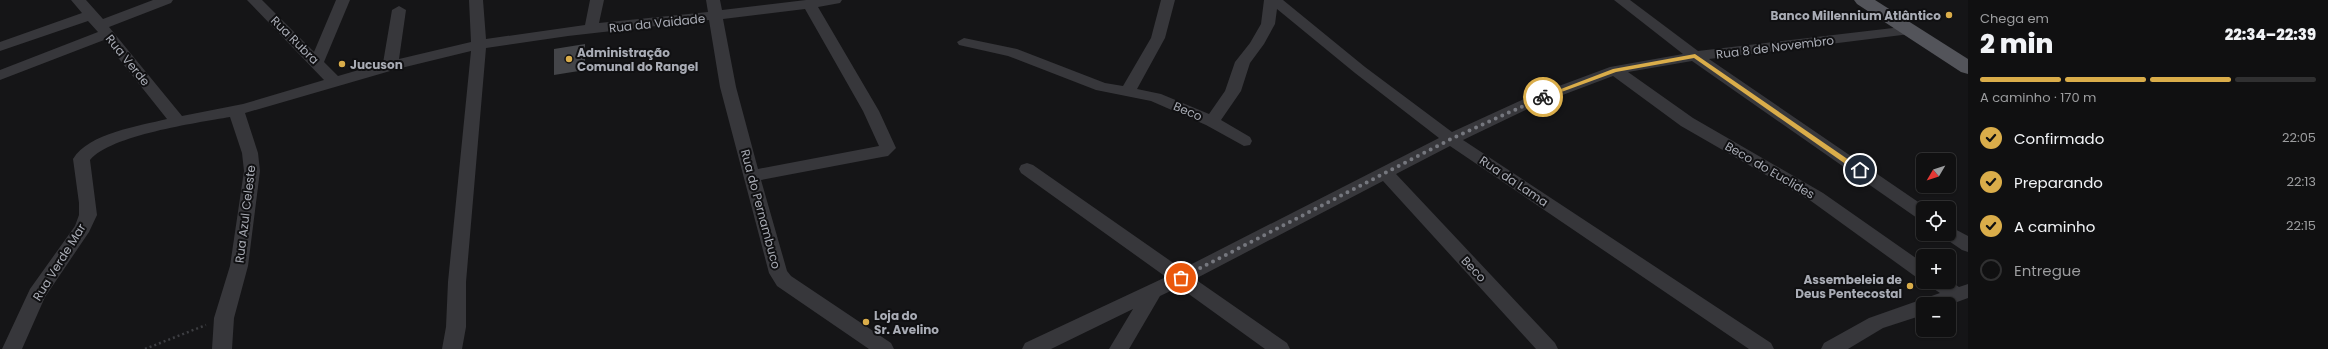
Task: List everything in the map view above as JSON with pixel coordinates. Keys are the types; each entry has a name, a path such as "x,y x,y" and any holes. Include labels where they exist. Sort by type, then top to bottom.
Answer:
{"main road":[{"path":"1862,0 1968,68"},
{"path":"1876,0 1898,15 1968,54"}],"street":[{"name":"Rua Verde","path":"78,0 177,122"},
{"path":"0,47 99,24 166,0"},
{"name":"Rua Rubra","path":"254,0 317,61 335,82"},
{"path":"317,61 343,0"},
{"path":"452,349 456,327 457,282 479,45 476,0"},
{"path":"591,29 597,0"},
{"name":"Rua da Vaidade","path":"86,150 100,144 177,122 236,110 390,66 479,45 591,29 714,8 800,4 835,0"},
{"path":"1128,91 1158,38 1168,0"},
{"name":"Beco","path":"964,42 1012,52 1098,86 1155,97 1212,121 1233,91 1243,62 1257,44 1268,24 1273,0"},
{"name":"Rua da Lama","path":"1273,0 1360,70 1451,139 1764,349"},
{"path":"1621,0 1695,56 1916,209"},
{"path":"751,176 882,152 888,148 871,111 800,4"},
{"name":"Rua do Pernambuco","path":"714,8 728,87 778,273 784,281 884,349"},
{"path":"390,66 399,10"},
{"path":"0,75 99,24"},
{"name":"Rua 8 de Novembro","path":"1032,349 1181,278 1384,172 1451,139 1530,102 1615,70 1695,56 1910,30"},
{"name":"Beco do Euclides","path":"1615,70 1687,122 1823,201 1916,267"},
{"name":"Rua Azul Celeste","path":"222,349 224,318 239,266 252,171 250,153 236,110"},
{"path":"1212,121 1244,141"},
{"name":"Rua Verde Mar","path":"12,349 37,294 83,228 88,215 88,204 81,159 86,150"},
{"path":"1027,169 1280,349"},
{"name":"Beco","path":"1384,172 1548,349"},
{"path":"1956,237 1968,245"},
{"path":"1119,349 1153,292"},
{"path":"1951,297 1962,293"},
{"path":"1832,349 1876,323 1916,309"}],"path":[{"path":"145,349 224,318"}],"building":[{"name":"Administração Comunal do Rangel","path":"585,44 585,70 554,75 554,49"}],"way so far":[{"path":"1181,278 1384,172 1451,139 1543,97"}],"place":[{"name":"Banco Millennium Atlântico","path":"1949,15"},
{"name":"Administração Comunal do Rangel","path":"569,59"},
{"name":"Jucuson","path":"342,64"},
{"name":"Assembeleia de Deus Pentecostal","path":"1910,286"},
{"name":"Loja do Sr. Avelino","path":"866,322"}],"route":[{"path":"1543,97 1615,70 1695,56 1860,170"}]}
